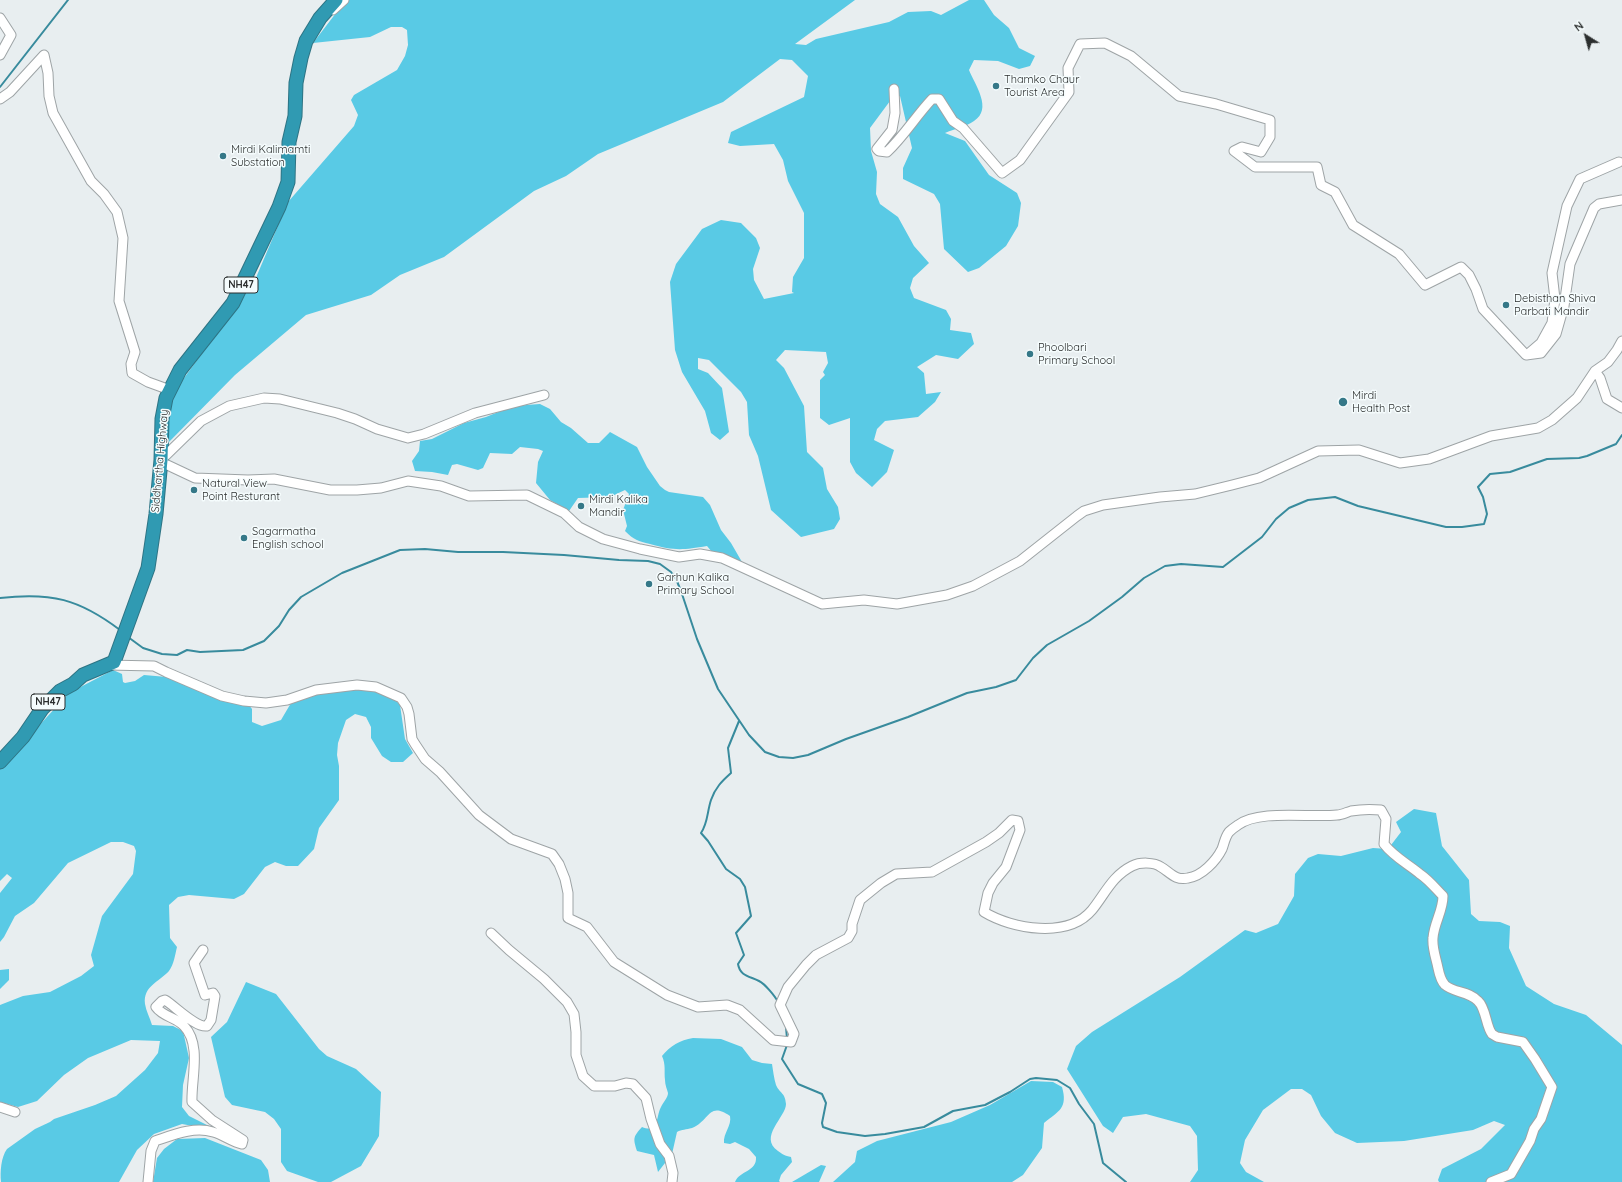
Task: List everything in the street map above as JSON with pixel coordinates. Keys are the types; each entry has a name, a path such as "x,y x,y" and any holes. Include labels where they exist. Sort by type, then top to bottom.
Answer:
{"highway":[{"name":"Siddhartha Highway","path":"110,664 148,568 156,514 161,461 162,419 166,398 180,370 233,303 279,206 288,182 289,142 294,116 296,83 301,58 306,41 320,18 336,0"},
{"name":"NH47","path":"0,762 23,737 42,709 60,691 73,684 83,675 110,664"}],"street":[{"path":"320,18 344,0"},
{"path":"0,18 11,36 0,56"},
{"path":"894,88 895,113 892,130 877,149 879,151 887,152 904,135 919,112 932,99 939,99 953,122 962,128 1002,173 1020,160 1069,92 1068,68 1080,44 1105,43 1131,56 1179,96 1216,104 1270,120 1270,137 1261,152 1242,147 1234,151 1255,168 1317,167 1321,185 1335,192 1354,225 1399,254 1425,285 1461,266 1469,275 1483,309 1526,355"},
{"path":"0,99 10,92 44,55 48,73 49,96 53,113 91,181 104,194 117,212 123,238 119,301 135,352 131,364 132,373 148,382 170,390"},
{"path":"1526,355 1541,343 1552,323 1555,299 1552,273 1567,206 1580,179 1619,162"},
{"path":"1526,355 1541,353 1556,334 1564,306 1570,264 1594,208 1599,204 1622,200"},
{"path":"544,395 475,413 424,434 408,438 377,429 337,413 280,399 264,398 229,406 201,421 161,461 195,478 248,480 274,479 330,490 381,488 408,481 441,486 469,496 527,495 564,513 579,528 603,539 640,549 679,556 700,554 722,558 822,604 864,600 897,604 947,595 973,586 998,574 1020,562 1084,511 1103,505 1195,494 1232,485 1259,478 1318,451 1359,450 1400,463 1429,459 1491,436 1538,428 1552,420 1577,398 1595,371 1608,362 1622,341"},
{"path":"1595,371 1600,378 1608,399 1622,408"},
{"path":"110,664 154,666 222,696 244,701 266,703 287,700 316,690 357,684 376,687 401,698 407,707 409,714 412,739 425,759 440,772 479,815 512,839 552,854 560,864 565,879 568,893 568,918 586,927 614,962 667,995 698,1007 727,1005 740,1010 773,1040 791,1042 794,1034 780,1005 788,987 806,964 816,955 848,938 852,931 852,924 860,900 888,877 896,874 932,872 953,861 999,833 1012,820 1018,821 1020,830 1006,867 993,883 988,893 984,912 997,919 1016,924 1034,928 1055,928 1079,922 1091,911 1112,881 1122,871 1134,865 1144,863 1161,866 1173,876 1182,878 1189,878 1200,874 1213,862 1221,851 1229,832 1240,823 1261,816 1338,815 1368,808 1381,810 1385,814 1386,819 1384,844 1408,866 1421,874 1443,896 1443,905 1433,937 1436,959 1444,984 1451,989 1467,993 1480,1002 1492,1034 1497,1038 1523,1042 1536,1059 1552,1087 1541,1119 1534,1129 1530,1141 1511,1174 1491,1182"},
{"path":"492,933 509,950 544,979 567,1002 574,1014 576,1055 583,1076 594,1086 608,1086 626,1083 633,1084 646,1098 660,1144 669,1156 673,1174 672,1182"},
{"path":"148,1182 151,1151 155,1141 184,1131 198,1130 212,1131 237,1143 242,1144 243,1140 212,1120 192,1102 194,1059 193,1046 188,1032 184,1026 160,1013 156,1007 162,1000 165,1000 197,1024 203,1027 207,1026 211,1020 215,996 213,993 205,995 194,963 203,950"},
{"path":"0,1107 15,1112"}],"shaded area":[{"path":"346,0 855,0 795,44 806,45 816,39 889,22 908,12 931,11 941,15 969,0 984,0 994,15 1009,28 1019,48 1035,56 1030,66 1019,69 998,61 974,60 969,70 981,97 982,110 979,116 971,123 945,133 965,141 989,175 1017,193 1021,203 1018,226 1006,246 979,268 968,272 944,249 940,204 934,194 903,179 903,168 912,148 900,96 890,101 870,128 871,151 877,172 876,194 880,204 898,217 914,246 929,263 913,278 910,288 914,298 946,310 951,319 950,330 971,333 974,344 958,359 936,355 917,367 924,373 926,394 941,392 935,402 918,417 885,421 877,429 874,440 894,450 887,472 872,487 856,473 850,462 850,418 829,425 820,418 820,380 825,375 823,372 828,363 826,352 785,350 776,360 784,368 804,406 807,452 823,468 827,489 838,507 840,519 834,529 801,537 771,510 758,456 749,435 747,402 741,392 709,360 698,358 698,369 708,373 722,388 729,432 720,440 711,433 705,411 682,372 675,350 670,282 676,264 702,229 721,220 741,223 756,238 760,248 753,269 754,280 764,299 794,293 792,292 793,277 804,258 804,213 788,181 783,160 774,144 740,146 728,143 731,132 804,97 808,76 792,60 780,59 723,102 598,154 566,176 534,191 444,257 400,275 371,295 306,315 235,375 169,442 164,433 168,411 179,385 255,280 288,202 354,126 358,115 351,100 354,95 397,70 405,56 408,45 407,30 402,27 391,27 370,37 313,43"},
{"path":"540,404 550,409 561,422 571,428 588,443 599,443 610,432 637,447 647,467 660,486 665,490 669,492 703,497 710,505 721,530 731,543 742,562 712,552 707,546 672,549 639,541 634,538 625,531 627,526 623,510 629,494 625,490 610,497 578,498 569,511 550,500 536,483 538,462 543,451 538,449 520,447 512,454 490,453 483,468 478,470 457,464 452,465 448,475 415,471 412,461 419,451 420,441 432,439 464,423 486,417 513,406"},
{"path":"113,670 122,674 123,682 125,683 135,681 144,675 167,677 249,705 252,709 252,722 262,726 281,720 291,703 307,695 362,688 389,696 395,699 400,705 405,739 413,753 403,762 391,762 382,756 371,738 371,727 366,717 355,714 346,720 338,743 337,755 339,766 339,800 319,828 314,849 298,866 286,866 275,862 265,867 244,894 234,899 189,895 178,897 169,905 170,938 177,947 175,956 169,971 152,985 146,993 145,1004 152,1025 173,1026 183,1031 189,1058 183,1085 182,1107 189,1116 215,1129 182,1124 154,1134 137,1150 119,1182 1,1182 1,1165 3,1156 7,1149 35,1129 54,1119 116,1096 145,1070 158,1053 160,1041 131,1040 88,1058 64,1075 37,1101 18,1107 0,1102 0,1005 23,996 50,992 81,976 94,966 91,955 102,916 133,874 136,851 134,846 123,842 111,842 68,863 34,903 15,916 0,942 0,893 12,878 7,874 0,881 0,768 69,693"},
{"path":"1414,809 1436,813 1442,846 1469,880 1471,914 1479,921 1500,922 1510,926 1509,948 1526,986 1554,1004 1586,1015 1622,1045 1622,1182 1439,1182 1438,1180 1442,1169 1481,1149 1505,1125 1494,1121 1473,1130 1404,1141 1357,1143 1335,1133 1321,1116 1311,1095 1302,1089 1291,1089 1263,1110 1245,1140 1240,1163 1246,1172 1264,1182 1190,1182 1198,1170 1197,1136 1190,1126 1146,1114 1123,1117 1113,1133 1103,1126 1067,1069 1076,1046 1092,1032 1180,977 1245,930 1256,933 1278,924 1294,896 1295,874 1308,858 1318,854 1341,856 1373,848 1388,849 1401,832 1396,822"},
{"path":"9,969 9,980 0,989 0,970"},
{"path":"246,982 276,994 319,1049 327,1056 356,1069 381,1092 379,1136 361,1166 331,1182 318,1182 287,1171 281,1162 281,1129 274,1119 265,1112 232,1105 225,1097 211,1037 227,1022"},
{"path":"693,1038 721,1039 742,1047 752,1060 772,1064 776,1085 783,1095 786,1104 782,1115 774,1127 771,1140 778,1151 791,1157 792,1162 781,1175 780,1182 735,1182 737,1178 754,1166 756,1157 749,1149 735,1142 730,1144 724,1143 730,1123 730,1116 723,1112 713,1111 698,1125 677,1132 672,1154 658,1172 654,1155 637,1151 634,1140 635,1136 642,1127 647,1129 654,1126 659,1111 668,1095 662,1056 668,1049 676,1044"},
{"path":"1031,1081 1053,1082 1062,1087 1064,1100 1058,1112 1044,1123 1042,1148 1023,1175 1012,1182 833,1182 855,1162 857,1151 877,1141 951,1122 990,1105"},
{"path":"205,1138 261,1160 268,1170 270,1182 153,1182 157,1158 164,1149 177,1139"},
{"path":"821,1165 826,1166 819,1182 792,1182"}],"waterway":[{"path":"0,87 68,0"},
{"path":"128,637 143,648 162,654 177,655 187,650 200,652 243,650 264,641 279,626 289,610 301,597 342,573 400,550 425,549 458,552 503,552 648,561 660,564 671,572 676,579 697,639 718,689 749,735 765,752 779,757 793,758 808,755 967,693 996,687 1016,680 1033,658 1047,645 1089,621 1122,597 1144,578 1165,566 1181,564 1223,567 1262,537 1276,519 1289,508 1308,500 1335,497 1358,506 1446,527 1462,527 1484,524 1487,514 1483,497 1478,487 1490,474 1510,472 1547,459 1579,458 1587,456 1616,444 1622,435"},
{"path":"0,598 34,596 64,600 91,611 120,630"},
{"path":"739,721 728,748 731,773 717,788 710,804 705,825 701,833 726,869 740,879 745,887 751,916 736,933 744,955 738,964 739,968 743,973 764,985 778,1002"},
{"path":"786,1027 787,1039"},
{"path":"787,1045 782,1059 798,1084 822,1094 826,1103 822,1123 823,1127 837,1132 865,1136 924,1127 953,1111 985,1105 1010,1092 1030,1079 1036,1078 1057,1080 1070,1088 1079,1104 1094,1124 1103,1163 1126,1182"}],"place":[{"name":"Thamko Chaur Tourist Area","path":"996,86"},
{"name":"Mirdi Kalimamti Substation","path":"223,156"},
{"name":"Debisthan Shiva Parbati Mandir","path":"1506,305"},
{"name":"Phoolbari Primary School","path":"1030,354"},
{"name":"Mirdi Health Post","path":"1343,402"},
{"name":"Natural View Point Resturant","path":"194,490"},
{"name":"Mirdi Kalika Mandir","path":"581,506"},
{"name":"Sagarmatha English school","path":"244,538"},
{"name":"Garhun Kalika Primary School","path":"649,584"}]}
